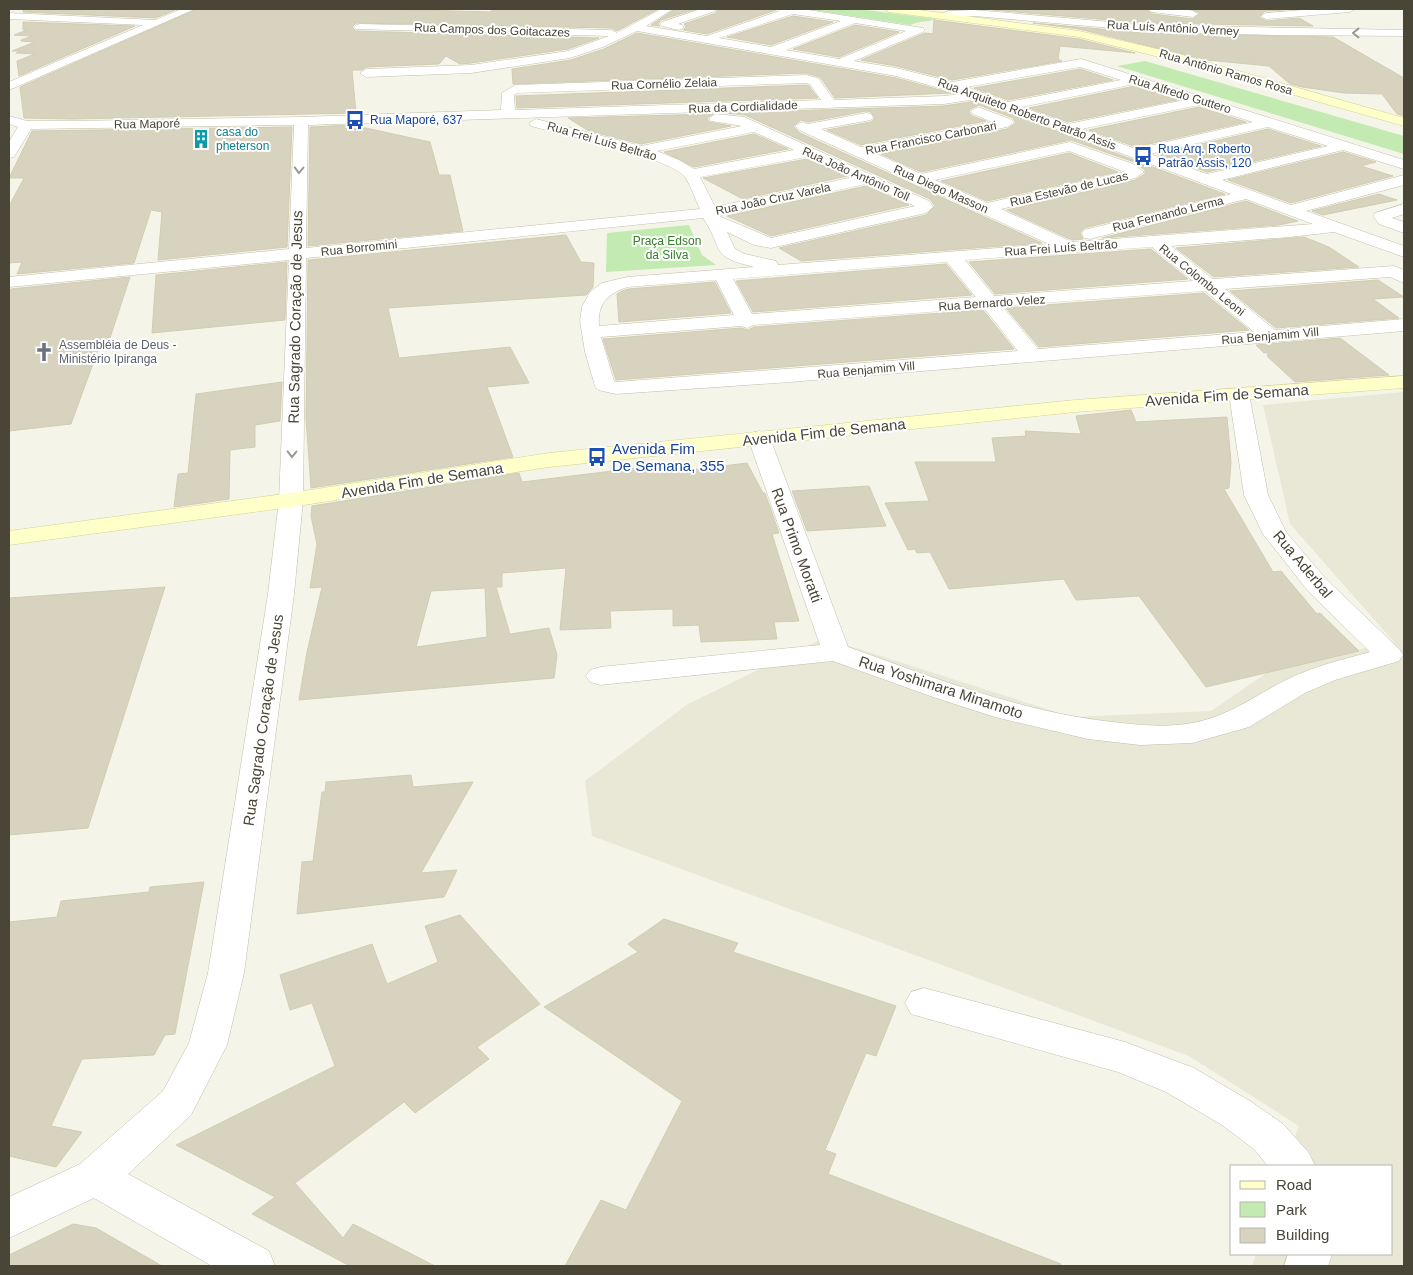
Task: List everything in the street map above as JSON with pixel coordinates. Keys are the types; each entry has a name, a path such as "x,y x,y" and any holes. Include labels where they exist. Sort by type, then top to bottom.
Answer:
{"street":[{"path":"9,86 190,9"},
{"path":"366,73 446,71 517,63 570,54 598,45 668,9"},
{"path":"711,9 666,24 715,36 788,10 919,30 841,62"},
{"name":"Rua Antônio Ramos Rosa","path":"889,9 1079,34 1157,52 1404,122"},
{"name":"Rua Antônio Ramos Rosa","path":"911,9 945,15"},
{"path":"1077,22 1205,17 1152,9"},
{"path":"1258,16 1350,9"},
{"name":"Rua Luís Antônio Verney","path":"945,15 982,13 1145,28 1404,33"},
{"path":"9,16 159,22"},
{"path":"9,28 37,17"},
{"path":"773,50 855,20"},
{"name":"Rua Campos dos Goitacazes","path":"360,26 630,30"},
{"name":"Rua Arquiteto Roberto Patrão Assis","path":"630,30 715,36 773,50 914,76 952,86 1404,252"},
{"name":"Rua Alfredo Guttero","path":"952,86 1078,63 1202,100 1404,165"},
{"name":"Rua Cornélio Zelaia","path":"508,115 508,93 530,88 806,80 814,81 830,104"},
{"path":"1007,106 1137,81"},
{"name":"Rua da Cordialidade","path":"508,115 944,100 977,96"},
{"path":"1068,128 1202,100"},
{"name":"Rua Diego Masson","path":"757,107 1064,244"},
{"name":"Rua Francisco Carbonari","path":"806,128 901,110 922,109 974,110 1007,122 859,152"},
{"name":"Rua Maporé","path":"9,128 25,124 301,121 508,115"},
{"name":"Rua Frei Luís Beltrão","path":"508,115 640,150 674,163 691,174 728,252 739,258 790,269"},
{"name":"Rua João Antônio Toll","path":"568,131 621,120 657,117 732,118 923,204 925,207 920,210 771,243 760,241 710,215"},
{"path":"9,120 25,124 9,154"},
{"name":"Rua Sagrado Coração de Jesus","path":"9,1218 95,1177 177,1102 208,1045 226,973 281,594 291,500 301,121"},
{"path":"1135,153 1270,122"},
{"path":"640,150 756,128"},
{"name":"Rua Estevão de Lucas","path":"918,179 1070,146 1119,163 1136,172 1130,175 985,208"},
{"path":"1207,179 1344,146"},
{"path":"691,174 809,152"},
{"name":"Rua João Cruz Varela","path":"710,215 867,179"},
{"path":"1290,210 1404,180"},
{"name":"Rua Fernando Lerma","path":"1064,244 1248,194"},
{"path":"1404,209 1381,216 1385,221 1404,228"},
{"name":"Rua Borromini","path":"9,282 710,215"},
{"name":"Rua Frei Luís Beltrão","path":"722,275 952,256 1064,244 1156,242 1332,227"},
{"name":"Rua Colombo Leoni","path":"1156,242 1271,336"},
{"path":"952,256 1032,356"},
{"path":"722,275 747,322"},
{"name":"Rua Benjamim Vill","path":"722,275 627,282 609,286 595,296 590,303 589,313 591,332 604,383 610,388 790,376 1404,325"},
{"name":"Rua Bernardo Velez","path":"591,332 747,322 1210,286 1399,275"},
{"name":"Avenida Fim de Semana","path":"9,538 291,500 549,460 1075,406 1404,382"},
{"name":"Rua Aderbal","path":"1239,394 1256,495 1275,534 1317,585 1389,655"},
{"name":"Rua Primo Moratti","path":"759,438 836,652"},
{"path":"600,676 836,652"},
{"name":"Rua Yoshimara Minamoto","path":"836,652 943,691 1006,710 1088,729 1140,735 1192,733 1238,720 1295,687 1325,674 1389,655"},
{"path":"924,1003 1125,1058 1180,1080 1236,1113 1281,1152"},
{"path":"95,1177 253,1266"}],"shaded area":[{"path":"1404,392 1404,1266 1252,1266 1256,1255 1393,1255 1393,1165 1285,1165 1299,1126 1189,1056 592,836 585,781 688,704 824,638 1072,717 1211,711 1274,668 1394,642 1290,524 1263,405"}],"green space":[{"path":"806,9 859,9 936,19 910,25"},
{"path":"1145,61 1404,136 1404,154 1117,66"},
{"name":"Praça Edson da Silva","path":"689,225 702,255 716,265 606,272 607,233"}],"building":[{"path":"24,9 177,9 156,18 23,12"},
{"path":"197,9 381,9 490,12 492,10 509,9 658,9 617,31 611,28 356,23 352,27 356,31 599,38 568,49 471,63 460,64 446,56 439,64 366,67 362,70 352,70 356,113 72,119 24,118 20,87"},
{"path":"675,9 696,9 661,20 658,24 660,26 651,25"},
{"path":"718,9 776,10 707,34 683,30 686,27 684,24 716,13"},
{"path":"981,9 1145,9 1152,14 1193,19 1200,13 1191,9 1282,9 1284,10 1265,11 1259,17 1266,21 1299,18 1313,26 1145,23"},
{"path":"793,16 833,22 771,45 727,37"},
{"path":"934,20 1079,39 1135,53 1060,46 1058,59 1062,61 952,80 896,66 861,60 925,33 933,34"},
{"path":"23,22 135,26 19,76 17,61 35,54 12,51 35,42 21,41 32,36 14,35 27,30 23,30"},
{"path":"1033,23 1145,33 1333,37 1404,78 1404,116 1397,114 1382,94 1344,93 1302,87 1290,84 1269,66 1207,60 1079,29"},
{"path":"855,25 899,32 839,57 793,49"},
{"path":"637,33 896,78 951,93 835,98 820,77 806,73 513,84 512,69 571,60 604,49"},
{"path":"1080,69 1113,80 1008,100 974,88"},
{"path":"809,86 818,98 517,108 516,96"},
{"path":"1135,86 1177,100 1068,122 1029,108"},
{"path":"976,101 1225,194 1084,228 1080,233 1083,239 1072,240 1007,210 1135,180 1145,174 1145,170 1134,162 1071,140 921,172 881,154 1007,129 1016,123 1013,118 979,105 970,109 969,112 972,116 986,121 861,145 827,130 871,122 875,118 871,112 866,111 808,122 801,120 793,126 800,133 1042,243 801,261 779,248 926,215 935,206 930,199 745,115 725,113 944,106"},
{"path":"1199,107 1246,122 1136,147 1089,130"},
{"path":"713,114 707,118 709,122 731,126 641,144 589,131 568,118"},
{"path":"352,125 430,142 439,175 450,175 463,231 308,246 310,127"},
{"path":"292,127 287,247 158,260 162,212 151,210 134,263 17,274 22,262 9,263 9,206 24,178 9,178 32,131"},
{"path":"1268,129 1321,146 1207,172 1157,154"},
{"path":"754,134 788,149 694,167 664,152"},
{"path":"1343,152 1376,162 1361,166 1393,176 1291,203 1228,180"},
{"path":"1069,153 1118,172 987,201 941,181"},
{"path":"807,159 847,176 743,199 703,178"},
{"path":"866,186 909,205 771,236 727,216"},
{"path":"1379,194 1397,200 1323,215 1312,211"},
{"path":"1246,201 1298,221 1279,225 1102,238"},
{"path":"566,235 581,262 594,263 593,287 586,295 388,308 399,358 510,347 529,383 487,387 513,457 311,488 306,418 308,260"},
{"path":"1304,237 1329,247 1359,267 1214,277 1176,248"},
{"path":"1151,249 1188,279 995,294 969,262"},
{"path":"287,262 285,320 152,333 156,275"},
{"path":"946,264 972,295 753,312 736,281"},
{"path":"130,277 110,338 102,339 71,424 9,431 9,295 11,289"},
{"path":"1378,280 1404,297 1373,299 1399,318 1276,328 1230,291"},
{"path":"715,282 731,313 619,322 617,294 622,291"},
{"path":"1204,293 1249,330 1039,347 1006,308"},
{"path":"983,310 1014,349 616,380 603,339 741,328 748,330 754,327"},
{"path":"1340,338 1389,375 1295,382 1268,357 1267,352 1264,353 1256,345"},
{"path":"282,382 280,421 255,425 255,447 230,450 229,499 174,507 178,474 188,473 196,394"},
{"path":"1131,410 1136,422 1227,417 1231,462 1229,488 1224,489 1273,572 1281,571 1317,614 1320,613 1359,651 1206,687 1139,596 1076,600 1064,579 949,589 930,552 917,553 915,549 908,550 885,503 929,501 915,462 996,462 992,438 1026,436 1025,431 1081,434 1076,416"},
{"path":"747,463 763,493 765,493 779,533 772,534 799,621 774,622 777,639 701,642 699,625 673,626 673,609 610,611 611,628 560,630 566,568 502,573 502,587 496,587 510,634 549,628 557,655 554,678 299,700 307,652 322,587 310,588 317,544 311,516 312,506 519,473 522,482 662,465 665,473","holes":["485,588 487,637 416,647 431,591"]},
{"path":"869,486 886,526 807,531 792,491"},
{"path":"165,587 88,828 9,835 9,598"},
{"path":"411,775 413,787 473,782 421,873 457,870 444,897 297,914 302,862 313,861 322,792 325,792 326,782"},
{"path":"204,882 175,1034 165,1035 154,1055 82,1059 51,1126 82,1132 56,1167 9,1156 9,922 57,917 61,901 149,892 150,887"},
{"path":"460,915 540,1004 477,1047 489,1059 415,1113 404,1102 295,1183 343,1238 353,1224 435,1266 350,1266 252,1214 275,1197 176,1145 335,1066 312,1003 290,1010 280,975 372,944 387,984 438,962 425,926"},
{"path":"664,919 738,943 733,952 896,1006 876,1056 866,1053 825,1150 836,1154 828,1174 1061,1264 1060,1266 565,1266 601,1200 626,1210 682,1101 544,1007 638,952 628,944"},
{"path":"73,1224 96,1228 162,1266 9,1266 9,1255"}],"place":[{"name":"Rua Maporé, 637","path":"355,120"},
{"name":"casa do pheterson","path":"201,139"},
{"name":"Rua Arq. Roberto Patrão Assis, 120","path":"1143,156"},
{"name":"Assembléia de Deus - Ministério Ipiranga","path":"44,352"},
{"name":"Avenida Fim De Semana, 355","path":"597,457"}]}
